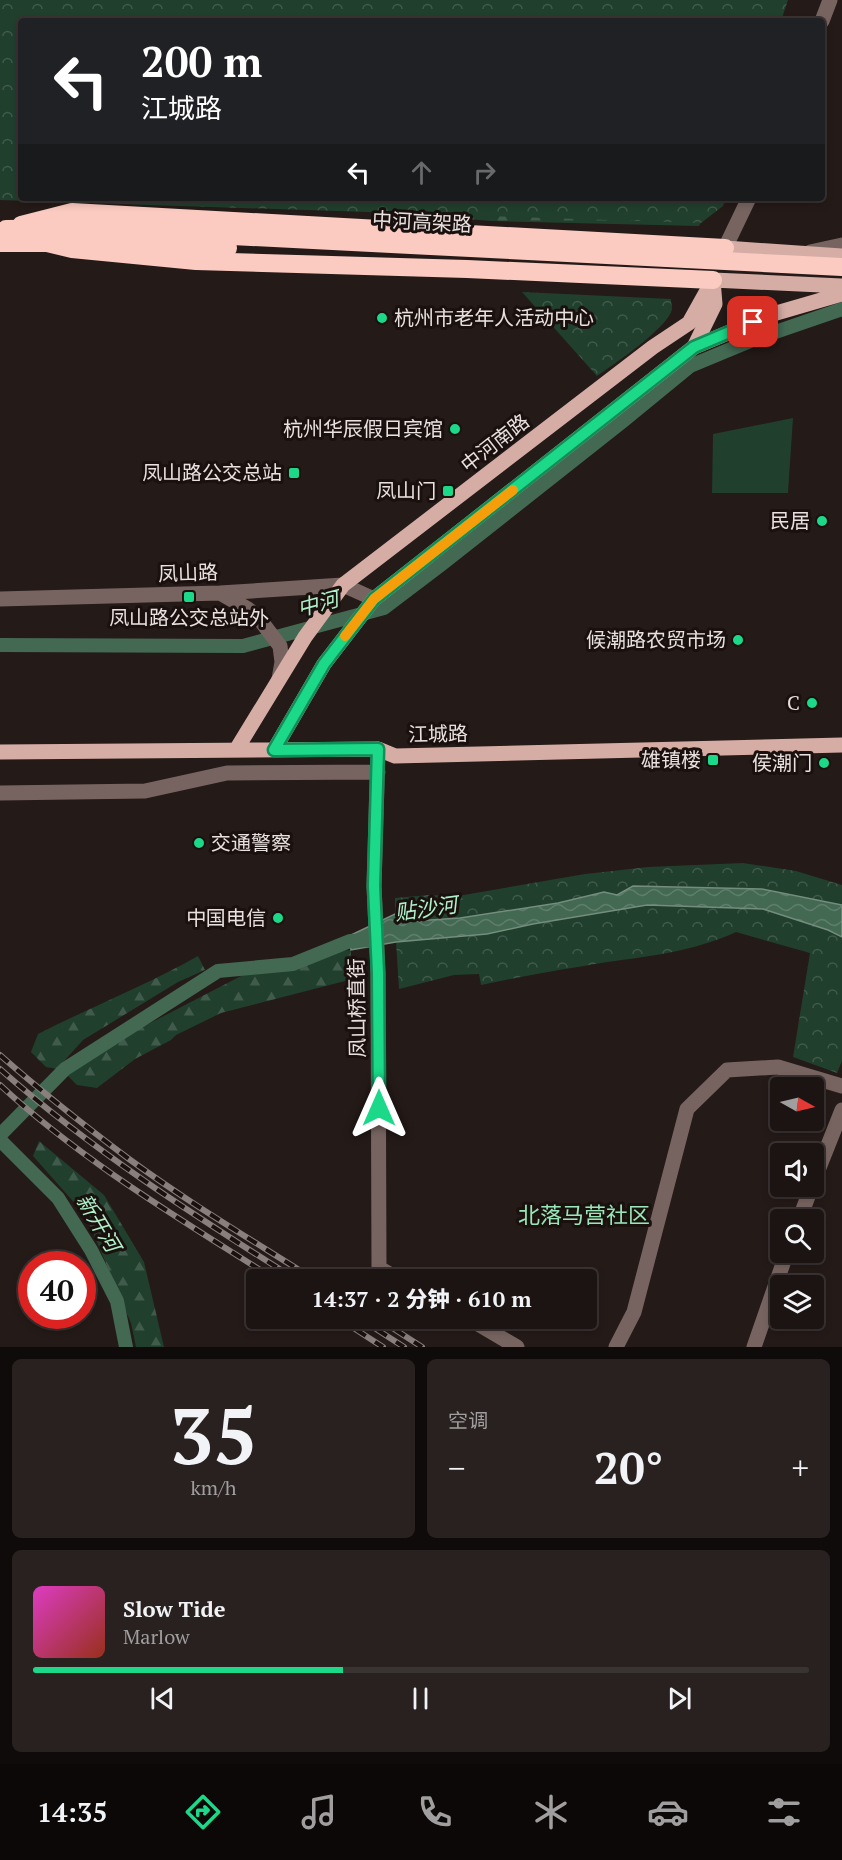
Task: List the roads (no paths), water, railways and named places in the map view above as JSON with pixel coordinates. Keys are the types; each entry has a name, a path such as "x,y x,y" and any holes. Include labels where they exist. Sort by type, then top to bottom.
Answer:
{"highway":[{"path":"2,234 72,212 724,248"},
{"name":"中河高架路","path":"2,234 78,228 842,267"},
{"name":"中河高架路","path":"2,234 47,243 92,242 842,275"},
{"path":"47,243 72,249 196,261 713,280"}],"main road":[{"path":"694,347 715,304 713,280 724,248 842,256"},
{"path":"713,280 842,286"},
{"name":"中河南路","path":"236,750 304,637 343,585 653,347 689,322 713,280"},
{"path":"274,750 324,664 372,602 694,347 773,314 842,294"},
{"name":"江城路","path":"0,752 378,749 394,756 842,745"}],"street":[{"path":"823,18 830,0"},
{"path":"724,248 748,201"},
{"path":"802,253 842,244"},
{"name":"凤山路","path":"0,599 220,593 343,585 372,602"},
{"path":"220,593 248,609 266,627 280,646 282,662 278,683"},
{"name":"凤山桥直街","path":"378,749 374,886 377,953 381,1269"},
{"path":"0,793 146,791 226,773 378,772"},
{"path":"616,1347 634,1312 687,1109 727,1070 778,1067 842,1086"},
{"path":"824,1155 842,1110"},
{"path":"754,1347 784,1263"},
{"path":"487,1329 517,1347"}],"water":[{"path":"633,886 762,889 842,905 842,937 828,930 763,909 647,905 487,934 396,942 351,950 349,936 395,914 415,921 460,918 558,903 604,892 617,895"}],"waterway":[{"name":"中河","path":"0,645 243,646 384,608 690,366 755,339 842,309"},
{"name":"贴沙河","path":"0,1135 65,1069 218,971 293,964 350,941 369,940"},
{"name":"新开河","path":"0,1140 58,1198 91,1250 117,1301 126,1347"}],"railway":[{"path":"0,1055 129,1159 298,1269"},
{"path":"0,1069 107,1154 181,1206 280,1269"},
{"path":"0,1085 65,1140 99,1165 259,1269"},
{"path":"355,1329 383,1347"},
{"path":"376,1329 404,1347"},
{"path":"394,1329 422,1347"}],"place":[{"name":"杭州市老年人活动中心","path":"382,318"},
{"name":"杭州华辰假日宾馆","path":"455,429"},
{"name":"凤山路公交总站","path":"294,473"},
{"name":"凤山门","path":"448,491"},
{"name":"民居","path":"822,521"},
{"name":"凤山路公交总站外","path":"189,597"},
{"name":"候潮路农贸市场","path":"738,640"},
{"name":"C","path":"812,703"},
{"name":"雄镇楼","path":"713,760"},
{"name":"侯潮门","path":"824,763"},
{"name":"交通警察","path":"199,843"},
{"name":"中国电信","path":"278,918"}],"district":[{"name":"北落马营社区","path":"584,1215"}]}
